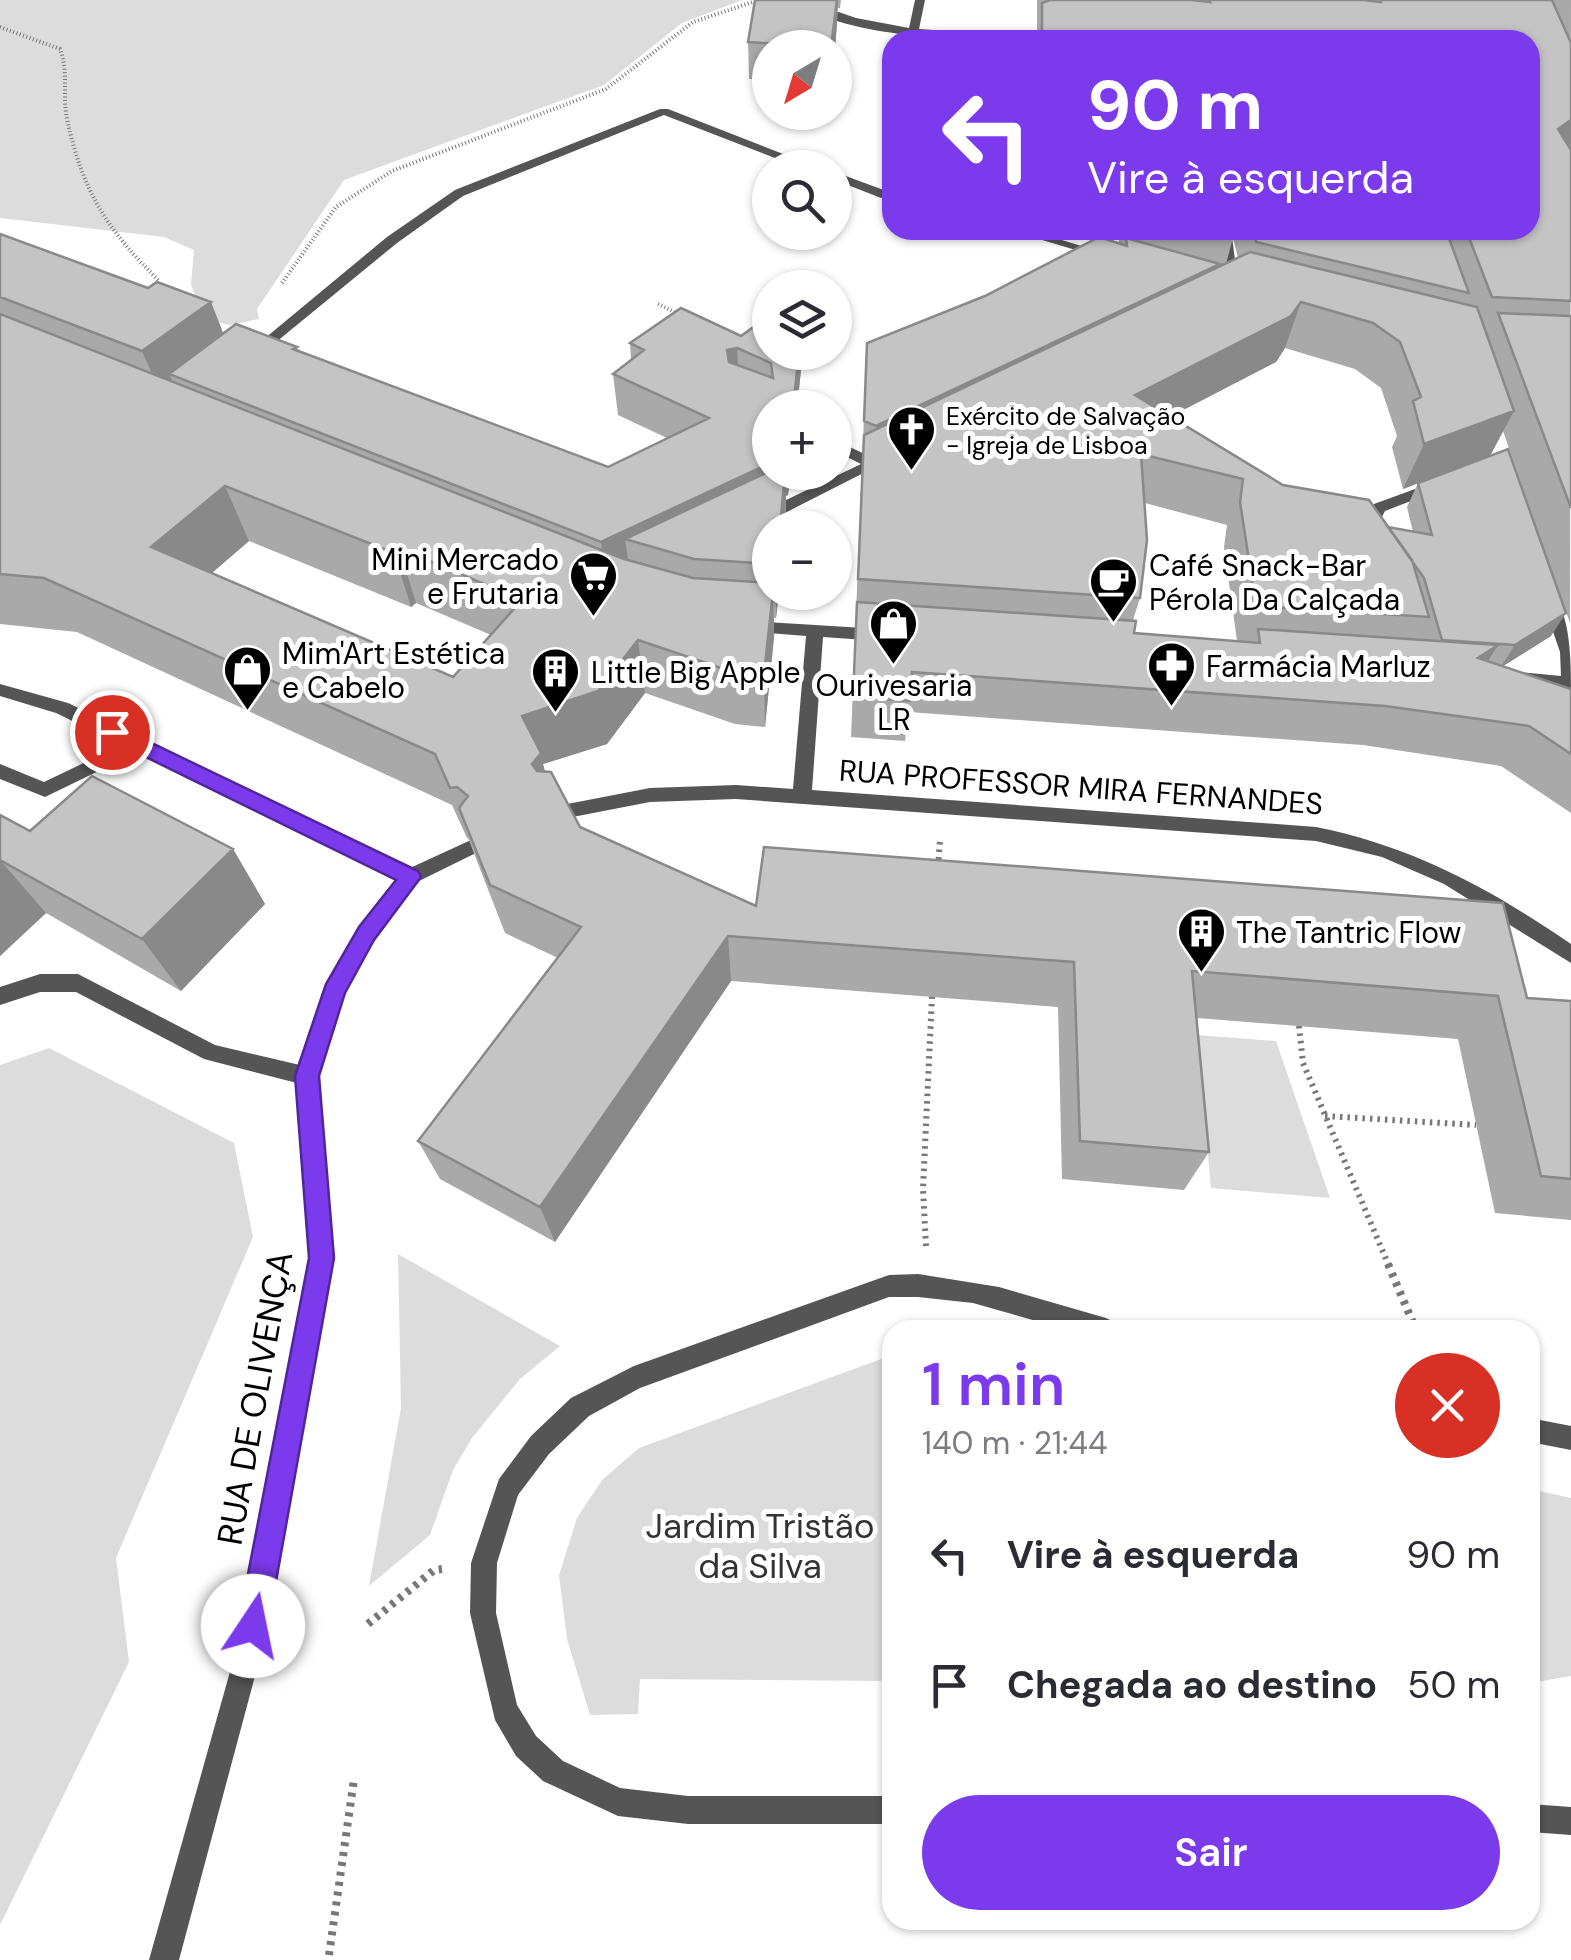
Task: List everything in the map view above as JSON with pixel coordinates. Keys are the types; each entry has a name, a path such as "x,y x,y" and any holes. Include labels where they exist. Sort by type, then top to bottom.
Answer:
{"street":[{"path":"795,0 857,22 898,30"},
{"path":"914,30 920,0"},
{"path":"245,354 459,192 664,110 767,150"},
{"path":"852,182 882,193"},
{"path":"1051,240 1114,257"},
{"path":"1216,292 1241,291 1227,240"},
{"path":"740,529 908,448"},
{"path":"852,453 874,464"},
{"path":"1369,558 1359,544 1379,508 1452,480"},
{"path":"1505,678 1570,682 1568,652 1544,582"},
{"path":"730,625 896,636"},
{"path":"802,796 815,631"},
{"path":"0,690 62,708 410,877 471,847"},
{"path":"0,771 46,790 138,744"},
{"name":"RUA PROFESSOR MIRA FERNANDES","path":"557,813 650,795 736,792 1351,839 1445,872 1571,955"},
{"name":"RUA DE OLIVENÇA","path":"164,1960 246,1661 322,1258 307,1076 334,991 366,933 410,877"},
{"path":"0,996 40,984 78,983 211,1053 307,1076"},
{"path":"882,1810 670,1808 618,1802 553,1771 526,1746 506,1710 483,1614 484,1563 508,1488 540,1445 580,1407 623,1383 889,1286 928,1283 976,1288 1075,1320"},
{"path":"1540,1432 1571,1438"},
{"path":"1540,1819 1571,1821"}],"path":[{"path":"0,27 45,40 60,49 67,67 66,116 96,208 120,242 159,282"},
{"path":"658,304 694,321"},
{"path":"937,877 943,806"},
{"path":"928,1283 924,1189 932,996"},
{"path":"1299,1026 1303,1063 1412,1320"},
{"path":"1325,1116 1476,1125"},
{"path":"368,1624 434,1570"},
{"path":"328,1956 354,1779"}],"green space":[{"path":"0,0 742,0 682,23 604,85 344,180 257,309 259,319 229,325 203,318 191,284 194,250 164,237 0,218"},
{"path":"1197,1035 1276,1041 1330,1198 1211,1188"},
{"path":"49,1048 234,1143 253,1237 116,1558 129,1662 0,1925 0,1065"},
{"path":"398,1254 560,1346 520,1379 472,1438 453,1470 430,1535 369,1586 401,1408"},
{"name":"Jardim Tristão da Silva","path":"882,1359 882,1681 640,1679 638,1714 590,1715 567,1639 559,1575 577,1518 602,1480 639,1448"},
{"path":"1540,1491 1571,1498 1571,1676 1540,1681"}],"building":[{"path":"755,0 837,0 833,30 752,30 752,42 748,42"},
{"path":"1552,0 1571,43 1571,120 1558,129 1571,150 1571,301 1492,297 1470,240 1540,240 1540,30 1042,30 1042,3"},
{"path":"0,234 148,288 157,282 211,302 142,351 0,297"},
{"path":"1093,240 1127,246 1126,240 1133,240 1220,264 876,426 864,421 867,343 985,296"},
{"path":"1450,240 1469,293 1256,242"},
{"path":"1250,252 1477,307 1514,411 1424,444 1413,401 1421,397 1400,342 1373,323 1301,302 1291,316 1135,395 1283,485 1369,500 1412,560 1429,617 1256,606 1240,502 1243,479 1141,454 1147,540 1140,598 858,579 864,435"},
{"path":"681,308 741,336 752,328 752,355 737,348 727,350 729,362 773,378 772,370 797,370 795,390 752,390 752,471 601,542 169,374 236,324 608,467 709,418 613,374 644,350 630,343"},
{"path":"1498,313 1571,316 1571,508"},
{"path":"0,314 624,559 693,578 752,582 752,610 771,610 764,674 733,672 638,640 598,691 522,716 541,753 532,764 537,771 551,772 580,827 756,906 764,847 1503,903 1527,998 1571,1001 1571,1179 1541,1176 1498,996 1192,971 1209,1152 1080,1141 1074,962 728,936 540,1207 418,1141 581,927 490,885 459,808 468,796 457,787 450,788 435,754 44,578 0,574","holes":["225,486 394,553 399,548 522,600 453,677 151,547"]},
{"path":"1508,449 1566,613 1515,645 1442,640 1424,578 1388,527 1432,535 1418,483"},
{"path":"752,479 752,490 783,490 782,510 752,510 752,563 694,559 625,539"},
{"path":"857,602 1136,621 1134,633 1260,643 1258,629 1498,645 1478,658 1571,689 1571,754 1529,726 1385,706 912,672 910,701 853,697"},
{"path":"92,776 233,849 142,939 0,860 0,815 30,831"}],"place":[{"name":"Exército de Salvação - Igreja de Lisboa","path":"911,472"},
{"name":"Mini Mercado e Frutaria","path":"594,618"},
{"name":"Café Snack-Bar Pérola Da Calçada","path":"1114,624"},
{"name":"Ourivesaria LR","path":"894,666"},
{"name":"Farmácia Marluz","path":"1171,708"},
{"name":"Mim'Art Estética e Cabelo","path":"247,712"},
{"name":"Little Big Apple","path":"556,714"},
{"name":"The Tantric Flow","path":"1201,974"}],"route":[{"path":"112,732 410,877 366,933 334,991 307,1076 322,1258 253,1626"}]}
